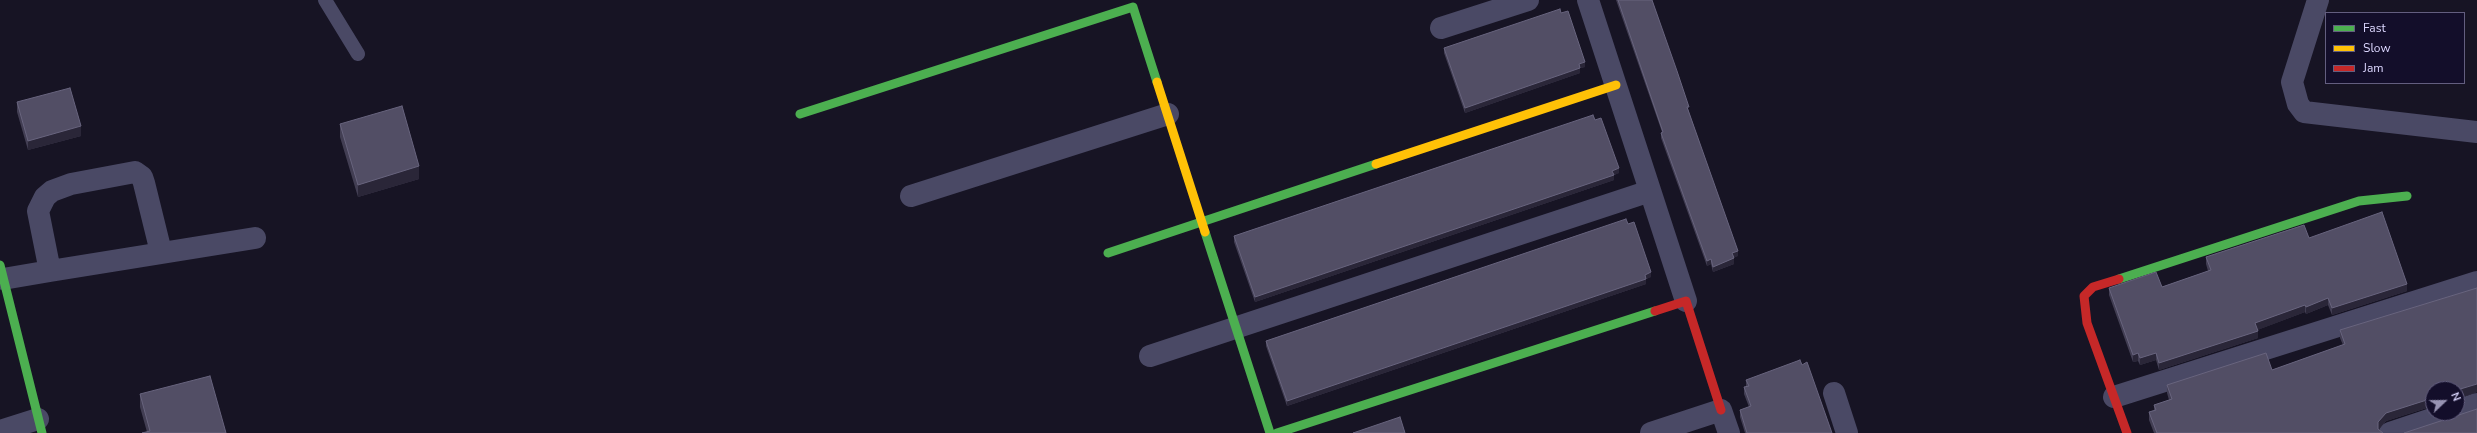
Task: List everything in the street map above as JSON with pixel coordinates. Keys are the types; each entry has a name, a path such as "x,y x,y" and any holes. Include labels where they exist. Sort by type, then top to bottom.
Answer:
{"street":[{"path":"1441,28 1528,0"},
{"path":"1588,0 1729,433"},
{"path":"2318,0 2292,82 2298,104 2304,112 2477,132"},
{"path":"800,114 1133,7 1270,433"},
{"path":"1108,253 1203,223 1616,85"},
{"path":"911,196 1168,114"},
{"path":"50,271 38,211 45,197 52,191 71,184 135,172 142,177 144,183 161,252"},
{"path":"1150,356 1650,191"},
{"path":"2127,433 2084,309 2084,296 2093,286 2359,201 2407,196"},
{"path":"0,431 40,426 2,272 50,271 255,238"},
{"path":"2114,397 2477,282"},
{"path":"1277,433 1686,301"},
{"path":"1834,393 1847,433"},
{"path":"2465,408 2477,404"},
{"path":"1651,433 1721,410"},
{"path":"2390,433 2426,421"}],"lane":[{"path":"325,0 358,54"}],"building":[{"path":"1618,0 1652,0 1689,107 1687,107 1738,251 1732,253 1734,258 1713,267 1711,259 1707,261 1661,133 1663,132"},
{"path":"1560,9 1561,13 1568,11 1585,62 1579,64 1580,68 1465,108 1444,48"},
{"path":"70,88 81,126 28,141 17,102"},
{"path":"402,106 419,166 358,185 340,124"},
{"path":"1593,115 1595,120 1601,118 1619,168 1612,171 1614,175 1255,297 1234,236"},
{"path":"2382,212 2407,284 2332,308 2328,298 2306,307 2305,305 2255,323 2258,331 2159,363 2156,353 2140,358 2138,353 2133,355 2109,288 2156,272 2162,287 2211,270 2206,257 2304,225 2309,238"},
{"path":"1626,219 1628,224 1634,222 1651,272 1645,275 1646,279 1287,401 1266,341"},
{"path":"2477,288 2477,384 2465,388 2465,381 2425,381 2425,401 2386,413 2378,422 2378,429 2383,433 2157,433 2149,412 2156,410 2154,405 2172,399 2167,385 2266,353 2272,370 2345,344 2340,330"},
{"path":"1800,360 1802,365 1807,362 1832,433 1747,433 1740,410 1751,406 1744,387 1749,386 1746,380"},
{"path":"210,376 226,433 142,433 150,431 140,394"},
{"path":"2477,409 2477,433 2404,433 2440,421 2465,421 2465,413"},
{"path":"1400,417 1405,433 1353,433"}],"traffic: fast":[{"path":"800,114 1133,7 1157,82"},
{"path":"1108,253 1376,164"},
{"path":"2119,279 2359,201 2407,196"},
{"path":"1205,232 1270,433"},
{"path":"0,265 42,433"},
{"path":"1277,433 1655,311"}],"traffic: slow":[{"path":"1157,82 1205,232"},
{"path":"1376,164 1616,85"}],"traffic: jam":[{"path":"2119,279 2093,287 2084,296 2087,323 2127,433"},
{"path":"1655,311 1686,301 1721,410"}]}
